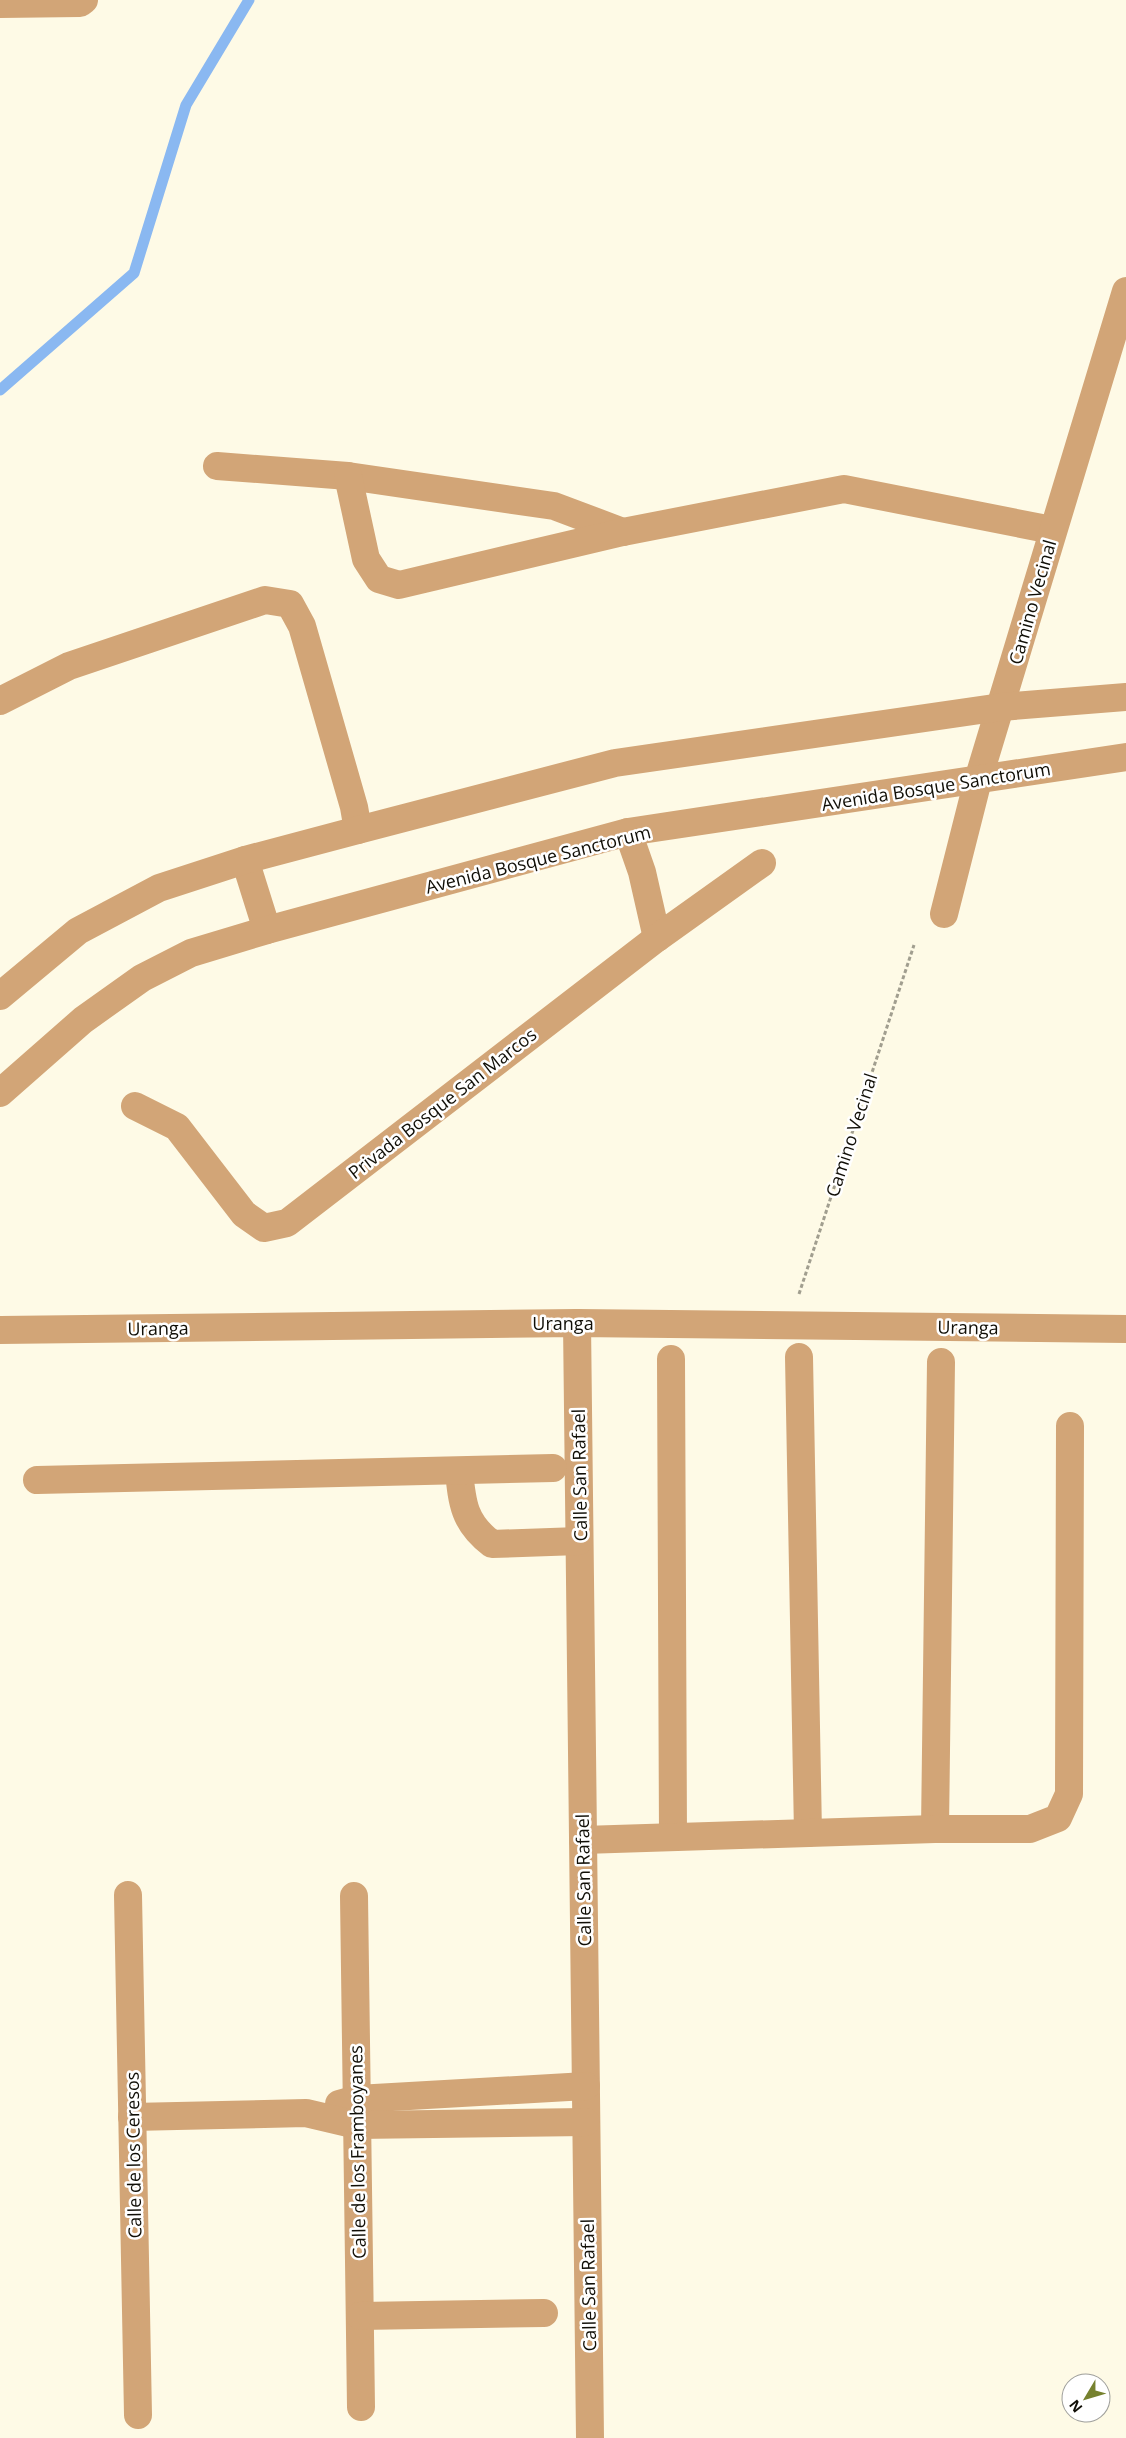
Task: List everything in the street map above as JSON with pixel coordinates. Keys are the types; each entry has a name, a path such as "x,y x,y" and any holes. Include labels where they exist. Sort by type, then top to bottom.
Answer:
{"street":[{"path":"0,4 80,3 84,0"},
{"name":"Camino Vecinal","path":"944,914 978,780 1052,530 1126,292"},
{"path":"217,466 348,476 554,506 623,532"},
{"path":"348,476 366,559 379,579 399,585 623,532 844,489 1052,530"},
{"path":"0,701 79,662 265,600 290,604 302,626 356,818"},
{"path":"0,996 78,931 159,888 245,860 356,818 615,763 1001,707 1126,697"},
{"name":"Avenida Bosque Sanctorum","path":"0,1093 83,1020 142,978 191,953 267,930 628,832 1126,756"},
{"path":"628,832 642,872 657,938"},
{"path":"245,860 267,930"},
{"name":"Privada Bosque San Marcos","path":"135,1106 177,1127 244,1214 264,1228 286,1223 657,938 762,863"},
{"name":"Uranga","path":"1,1328 577,1322 1126,1329"},
{"name":"Calle San Rafael","path":"577,1322 590,2438"},
{"path":"799,1357 808,1833"},
{"path":"671,1359 673,1838"},
{"path":"935,1829 941,1362"},
{"path":"583,1840 935,1829 1030,1829 1058,1818 1069,1794 1070,1426"},
{"path":"38,1480 553,1468"},
{"path":"459,1471 462,1503 469,1520 481,1535 492,1544 580,1541"},
{"name":"Calle de los Ceresos","path":"128,1894 138,2414"},
{"name":"Calle de los Framboyanes","path":"354,1896 361,2407"},
{"path":"357,2112 586,2086"},
{"path":"132,2118 357,2112 586,2122"},
{"path":"360,2316 544,2313"}],"path":[{"name":"Camino Vecinal","path":"789,1325 914,945"}],"waterway":[{"path":"0,390 134,273 186,105 249,0"}]}
